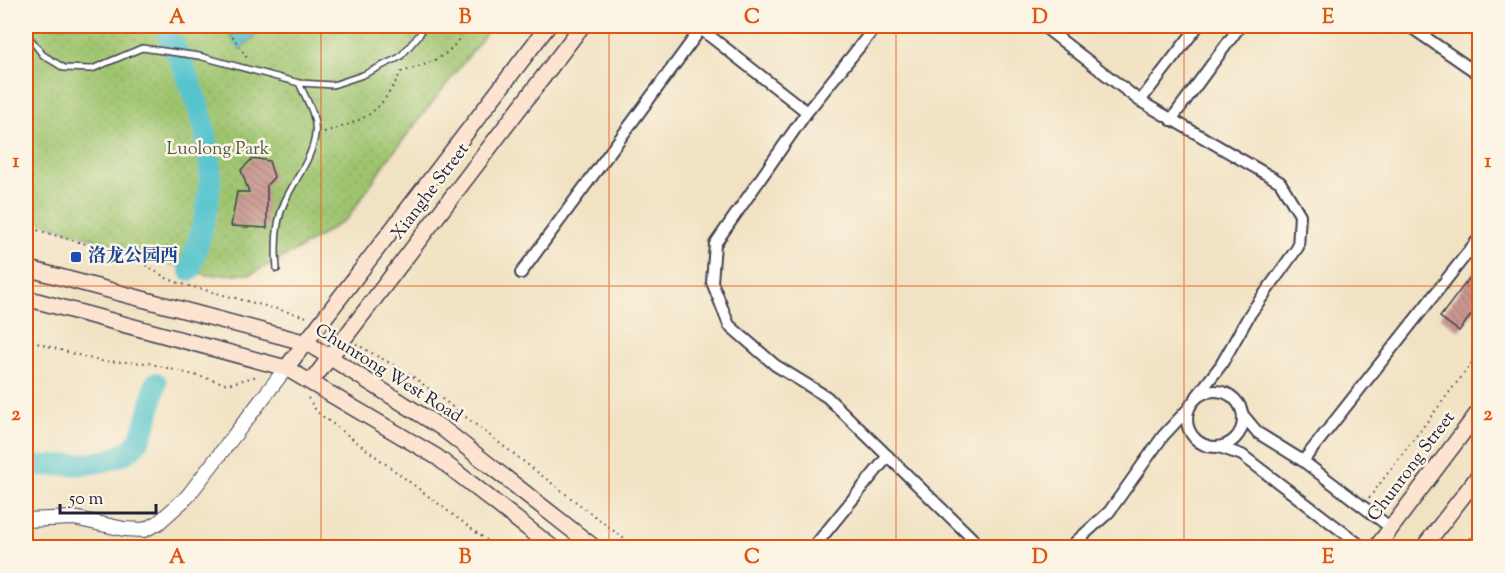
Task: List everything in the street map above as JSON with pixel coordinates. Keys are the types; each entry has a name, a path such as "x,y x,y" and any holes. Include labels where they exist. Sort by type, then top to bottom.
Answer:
{"main road":[{"name":"Xianghe Street","path":"286,368 307,344 548,26"},
{"name":"Xianghe Street","path":"308,388 582,26"},
{"name":"Chunrong West Road","path":"26,268 307,344 442,428 595,548"},
{"path":"26,298 286,368 308,388 351,404 437,457 553,548"},
{"name":"Chunrong Street","path":"1376,548 1479,410"},
{"path":"1423,548 1479,474"}],"street":[{"path":"876,26 807,112 715,243 712,282 729,325 775,365 827,398 936,505 986,548"},
{"path":"1044,26 1140,101 1280,182 1300,215 1298,247 1250,314 1221,365 1189,408 1163,436 1109,512 1069,548"},
{"path":"1140,101 1198,26"},
{"path":"1171,120 1240,26"},
{"path":"1409,26 1479,75"},
{"path":"521,273 700,27 807,112"},
{"path":"1303,461 1479,237"},
{"path":"1221,365 1220,378 1226,392 1237,401 1243,415 1258,433 1303,461 1391,528"},
{"path":"26,520 74,518 124,529 144,530 158,523 188,497 286,368"},
{"path":"1197,396 1211,390 1226,392"},
{"path":"1189,408 1186,423 1192,436"},
{"path":"1218,447 1226,445 1237,436 1243,415"},
{"path":"1163,436 1178,433 1192,436 1204,445 1242,455 1364,548"},
{"path":"813,548 888,456"}],"lane":[{"path":"26,33 43,55 63,68 92,69 142,48 199,56 256,74 299,83 333,85 363,75 400,57 420,34 423,26"},
{"path":"277,269 277,230 284,203 308,159 315,134 315,119 299,83"}],"path":[{"path":"226,26 256,74"},
{"path":"315,134 364,118 384,103 401,72 429,64 445,56 462,34 464,26"},
{"path":"26,227 132,257 168,279 182,284 324,321"},
{"path":"346,338 411,375 636,548"},
{"path":"26,340 99,361 148,363 228,384 286,368"},
{"path":"1363,506 1479,352"},
{"path":"308,388 317,412 497,548"},
{"path":"1463,548 1479,526"},
{"path":"1332,548 1344,531"}],"green space":[{"name":"Luolong Park","path":"26,26 492,26 386,162 348,218 301,248 251,274 206,275 26,217"}],"water":[{"path":"226,26 260,26 257,34 239,49"}],"building":[{"path":"253,158 269,161 274,177 267,185 267,228 231,226 237,192 249,192 241,170"},
{"path":"1479,265 1479,305 1459,331 1440,317"}],"waterway":[{"path":"164,26 196,100 210,160 208,203 190,270"},
{"path":"26,466 87,464 118,457 130,450 138,441 144,428 156,383"}],"place":[{"name":"洛龙公园西","path":"76,257"}]}
